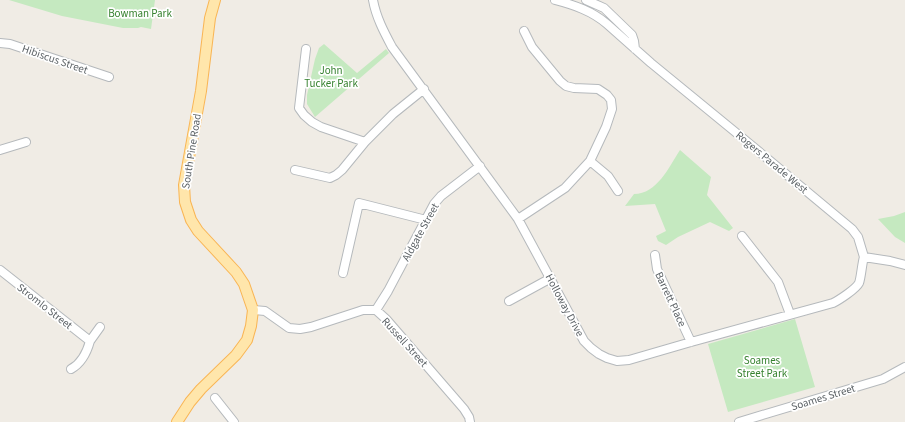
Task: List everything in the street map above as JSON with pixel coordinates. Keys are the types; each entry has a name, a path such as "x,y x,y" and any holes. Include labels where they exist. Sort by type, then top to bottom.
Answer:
{"main road":[{"name":"South Pine Road","path":"177,422 200,389 236,355 247,340 252,326 253,310 250,297 244,284 236,272 198,231 191,220 185,202 184,185 201,91 210,18 214,0"}],"street":[{"name":"Holloway Drive","path":"373,0 374,10 392,47 518,219 584,340 591,348 606,358 629,360 834,303 859,283 864,257"},
{"name":"Rogers Parade West","path":"555,0 565,1 600,18 651,63 852,229 858,237 864,257"},
{"name":"Rogers Parade West","path":"586,0 604,8 632,35 635,48"},
{"path":"518,219 565,188 590,160 606,127 612,109 611,100 607,95 598,89 574,88 566,86 560,81 532,47 524,31"},
{"name":"Hibiscus Street","path":"0,43 10,44 109,77"},
{"path":"306,49 299,108 312,122 321,127 365,142"},
{"path":"295,170 330,178 336,175 342,170 365,142 393,114 424,89"},
{"path":"0,150 26,142"},
{"path":"590,160 608,176 618,191"},
{"name":"Aldgate Street","path":"376,310 388,291 434,204 480,166"},
{"path":"343,273 359,204 426,220"},
{"path":"742,236 778,282 790,314"},
{"name":"Barrett Place","path":"655,255 657,269 691,342"},
{"path":"864,257 905,265"},
{"name":"Stromlo Street","path":"0,270 90,341"},
{"path":"509,301 551,278"},
{"name":"Russell Street","path":"253,310 265,311 289,328 300,329 311,327 363,310 376,310 387,320 464,409 470,422"},
{"path":"71,369 80,363 87,351 90,341 100,327"},
{"name":"Soames Street","path":"739,422 883,379 905,367"},
{"path":"215,398 234,422"},
{"path":"222,422 228,414"}],"green space":[{"name":"Bowman Park","path":"9,0 155,0 151,29 141,27 123,28 62,16"},
{"name":"John Tucker Park","path":"324,44 357,73 386,49 389,53 315,117 307,104 307,95 315,59 319,48"},
{"path":"680,150 711,177 707,195 733,228 729,231 710,222 678,237 666,245 658,241 656,236 666,231 655,204 625,206 634,194 642,193 656,185"},
{"path":"905,212 905,243 895,237 878,219"},
{"name":"Soames Street Park","path":"795,319 815,387 728,412 708,344"}]}
